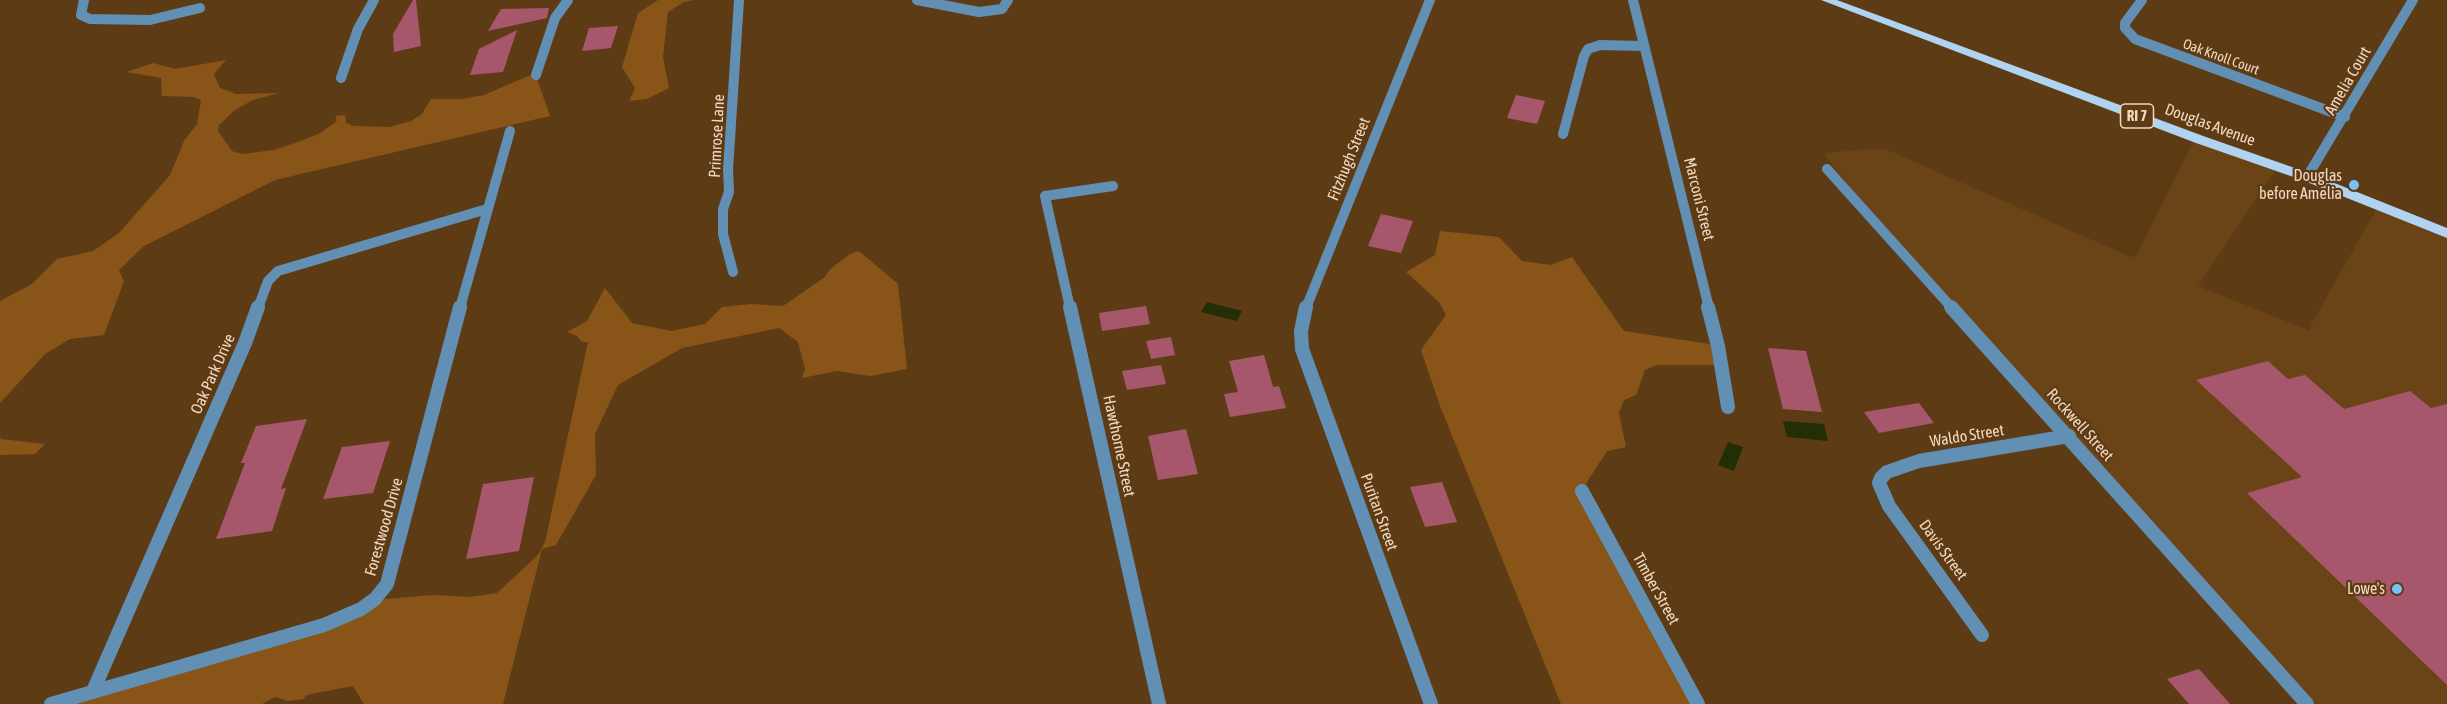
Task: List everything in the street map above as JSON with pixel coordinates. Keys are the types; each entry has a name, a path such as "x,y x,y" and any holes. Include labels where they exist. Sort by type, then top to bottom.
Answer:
{"main road":[{"name":"Douglas Avenue","path":"1827,0 2201,140 2307,177 2447,233"}],"street":[{"path":"84,0 81,15 90,19 150,20 200,8"},
{"path":"341,78 358,29 374,0"},
{"path":"536,75 555,18 568,0"},
{"name":"Primrose Lane","path":"733,272 723,234 723,209 729,192 728,170 739,0"},
{"path":"917,0 979,12 1005,4"},
{"name":"Fitzhugh Street","path":"1301,331 1305,310 1430,0"},
{"name":"Marconi Street","path":"1633,0 1718,346 1728,407"},
{"name":"Oak Knoll Court","path":"2142,0 2125,23 2125,28 2135,39 2344,117"},
{"name":"Amelia Court","path":"2307,177 2413,0"},
{"path":"1563,134 1584,56 1588,49 1600,45 1643,46"},
{"name":"Forestwood Drive","path":"51,704 324,625 362,609 375,599 387,584 510,131"},
{"name":"Rockwell Street","path":"1827,169 2307,704"},
{"name":"Hawthorne Street","path":"1113,186 1046,196 1159,704"},
{"name":"Oak Park Drive","path":"93,691 245,343 268,281 278,271 293,266 487,209"},
{"name":"Puritan Street","path":"1301,331 1302,349 1431,704"},
{"name":"Waldo Street","path":"1879,483 1887,472 1919,460 2068,436"},
{"name":"Davis Street","path":"1879,483 1889,506 1982,635"},
{"name":"Timber Street","path":"1582,490 1698,704"}],"shaded area":[{"path":"658,0 694,0 684,2 668,12 663,57 669,88 647,99 629,101 635,88 622,67 638,13"},
{"path":"226,60 214,74 220,88 236,94 279,93 253,100 235,110 219,125 218,131 232,151 242,154 274,150 306,139 320,133 337,121 335,116 345,115 346,123 354,126 390,127 411,121 422,114 431,99 462,99 484,95 535,73 550,116 275,180 144,246 119,270 124,281 104,335 70,339 45,354 0,403 0,301 32,284 57,259 93,251 119,233 170,175 184,141 197,124 201,100 194,97 162,96 161,78 127,72 153,63 175,69"},
{"path":"2195,138 2276,169 2198,286 2310,331 2311,325 2378,206 2447,232 2447,704 2297,704 2170,562 1985,343 1902,252 1823,153 1883,148 2131,257 2136,256"},
{"path":"1440,231 1499,237 1522,261 1551,265 1572,257 1624,331 1716,345 1720,365 1657,365 1645,370 1636,395 1624,400 1619,413 1626,447 1607,451 1582,490 1694,704 1561,704 1440,406 1421,350 1446,315 1439,302 1406,272 1435,255"},
{"path":"859,251 898,284 907,369 870,376 837,371 802,378 805,369 798,342 779,328 682,348 618,385 595,434 596,475 556,545 542,549 503,704 364,704 353,686 306,695 304,699 288,701 275,697 262,704 53,704 353,619 385,599 433,595 469,597 497,593 538,555 545,542 588,342 582,342 577,336 567,332 587,321 605,288 632,323 671,331 705,324 722,307 751,304 783,306 825,277 830,269 850,254"},
{"path":"1207,302 1242,311 1237,321 1201,312"},
{"path":"1783,421 1824,424 1828,441 1787,437"},
{"path":"0,435 1,439 45,444 35,454 0,455"},
{"path":"1728,442 1743,447 1734,471 1718,465"}],"building":[{"path":"413,0 416,0 421,46 394,52 393,34"},
{"path":"549,8 547,18 488,31 501,9"},
{"path":"618,26 611,48 582,51 589,28"},
{"path":"517,30 503,72 470,75 479,49"},
{"path":"1516,95 1545,101 1537,124 1507,118"},
{"path":"1381,214 1413,221 1401,253 1368,246"},
{"path":"1146,306 1150,324 1102,331 1099,313"},
{"path":"1171,337 1175,355 1151,359 1146,341"},
{"path":"1768,348 1806,351 1822,412 1783,409"},
{"path":"1264,355 1273,387 1279,386 1286,408 1230,417 1224,394 1238,392 1229,361"},
{"name":"Lowe's","path":"2268,361 2288,379 2305,375 2344,409 2410,391 2431,408 2447,404 2447,685 2247,493 2302,477 2196,380"},
{"path":"1161,365 1166,384 1127,390 1122,371"},
{"path":"1919,403 1934,423 1879,433 1864,412"},
{"path":"307,419 281,489 286,488 272,531 216,539 245,463 241,463 256,426"},
{"path":"1186,429 1198,474 1158,480 1148,436"},
{"path":"390,441 373,493 323,499 342,447"},
{"path":"534,477 519,551 466,559 483,484"},
{"path":"1442,482 1457,522 1425,527 1410,487"},
{"path":"2199,669 2230,704 2189,704 2167,679"}],"place":[{"name":"Douglas before Amelia","path":"2354,185"},
{"name":"Lowe's","path":"2397,589"}]}
